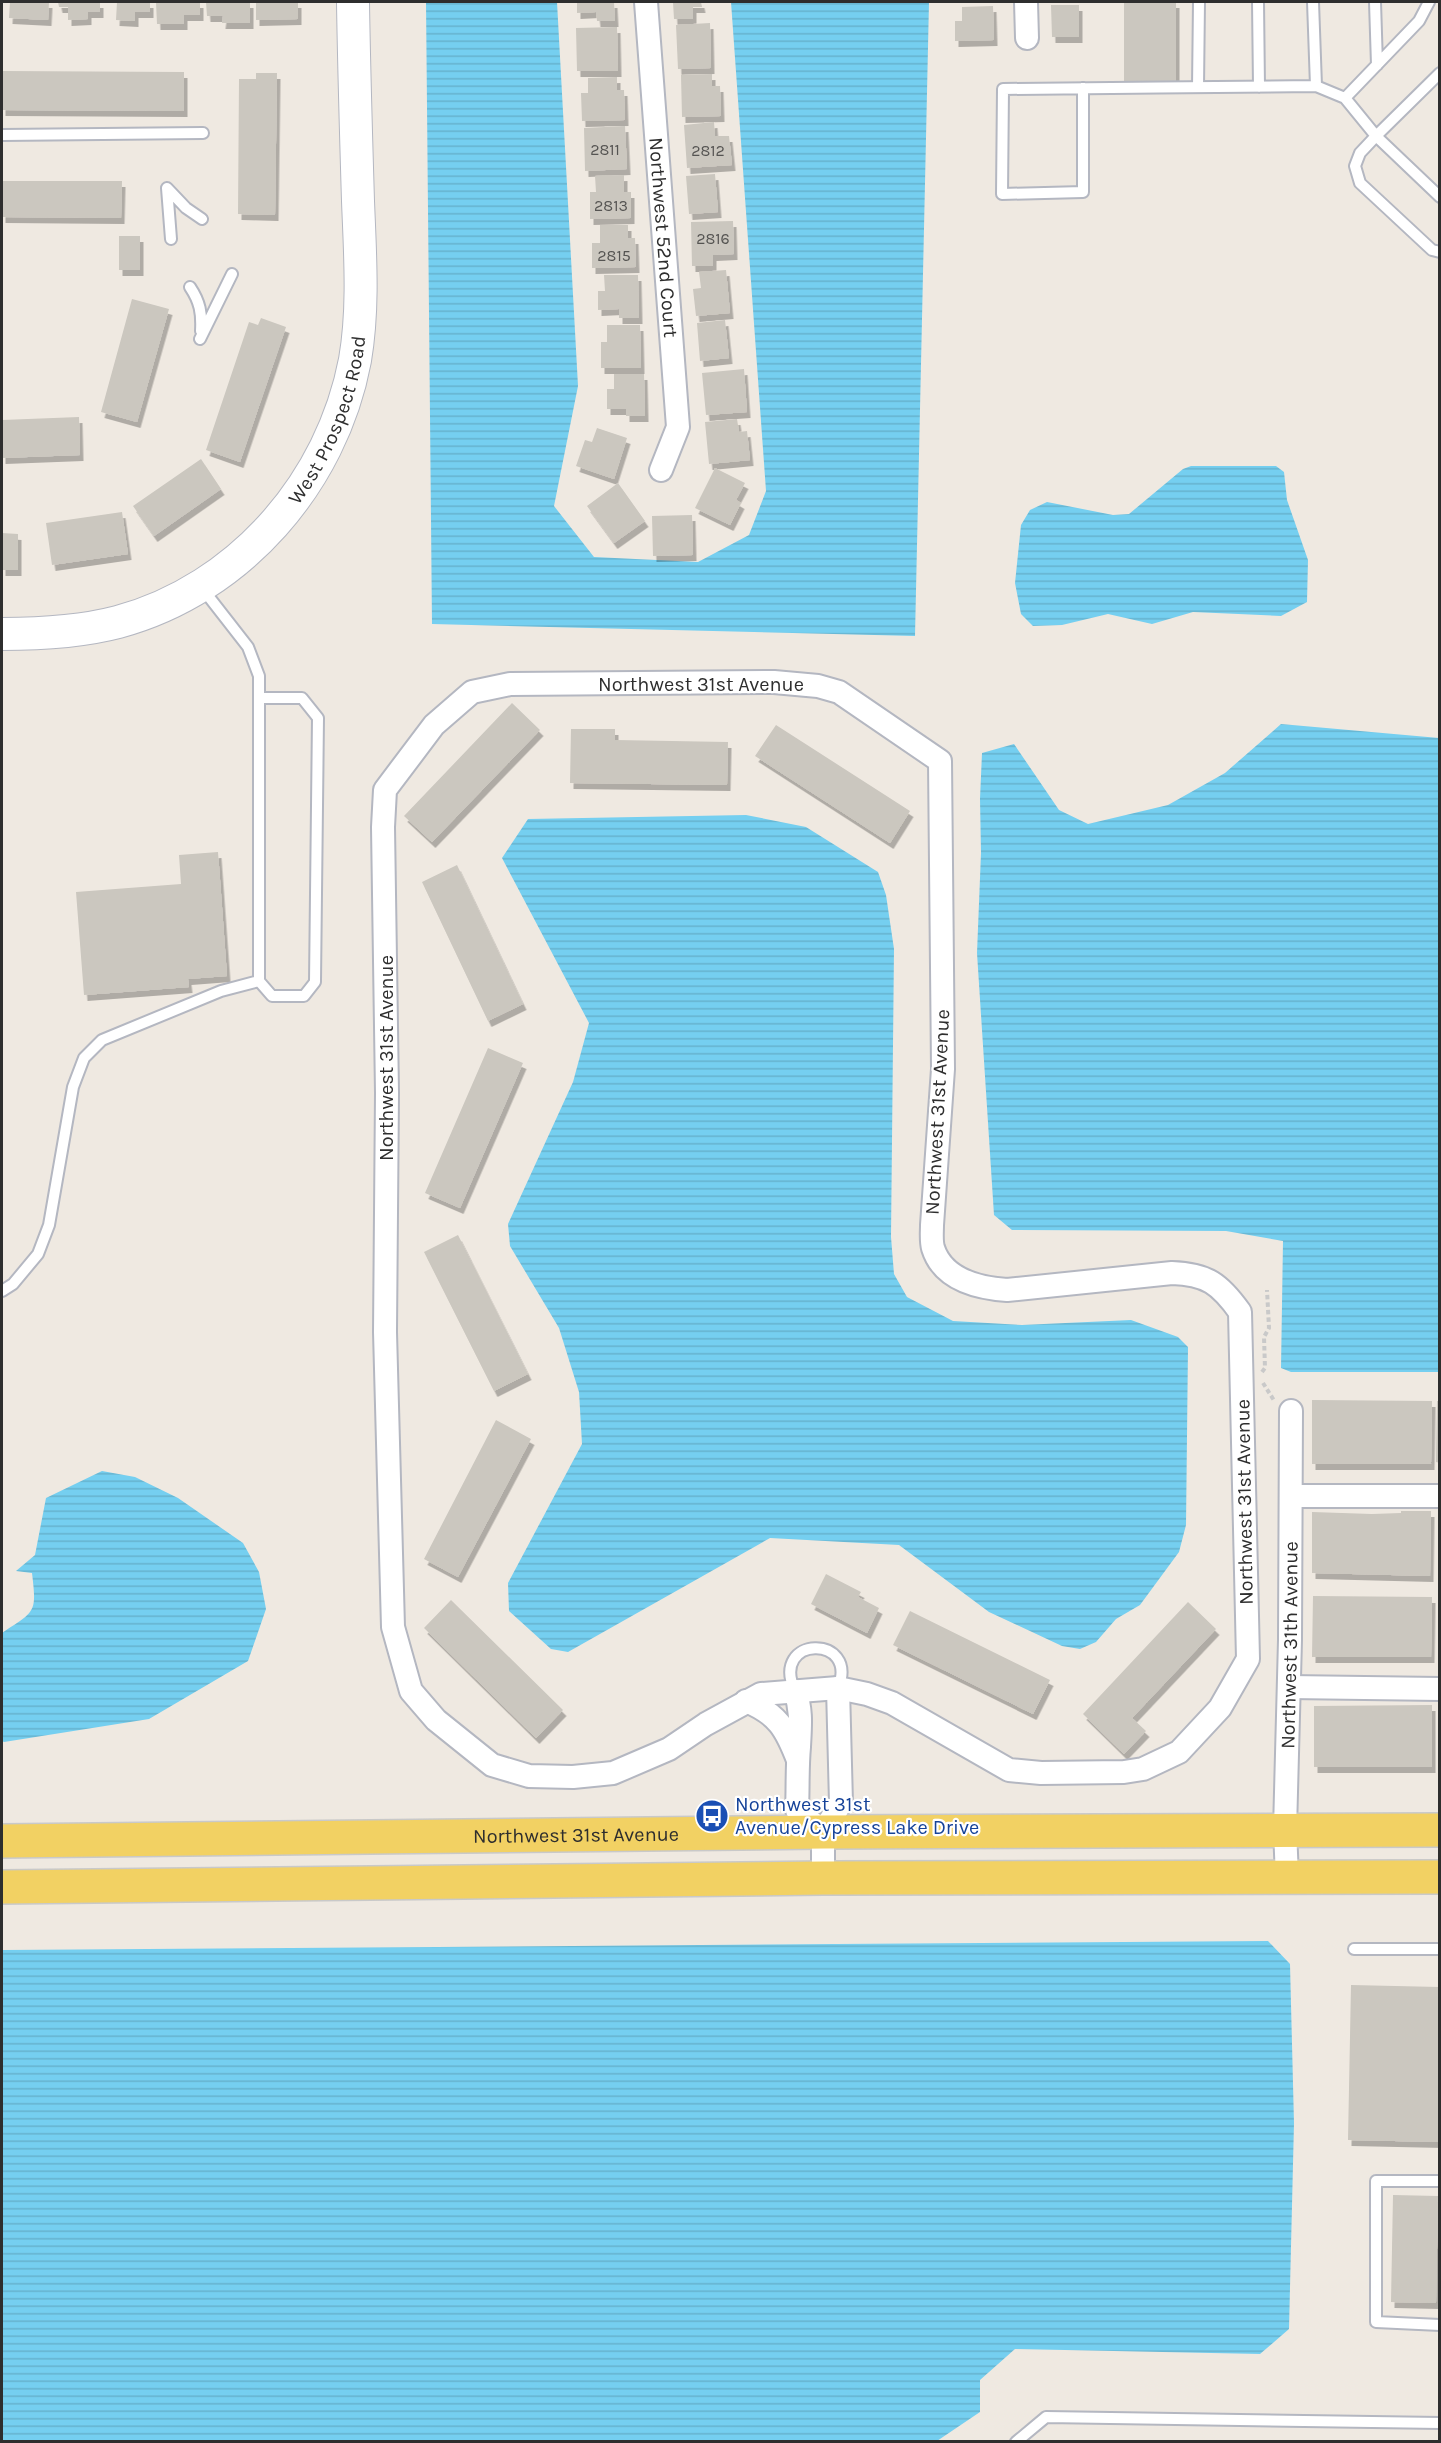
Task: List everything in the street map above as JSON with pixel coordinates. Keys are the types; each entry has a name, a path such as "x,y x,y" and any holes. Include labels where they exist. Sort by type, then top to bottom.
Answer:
{"main road":[{"name":"West Prospect Road","path":"2,634 69,632 119,622 156,608 200,586 259,541 299,493 330,439 351,379 357,340 359,279 353,2"},
{"name":"Northwest 31st Avenue","path":"2,1841 823,1832 1440,1830"},
{"path":"2,1887 823,1878 1440,1877"}],"street":[{"name":"Northwest 52nd Court","path":"646,2 678,427 661,470"},
{"path":"1026,2 1027,38"},
{"name":"Northwest 31st Avenue","path":"774,682 818,686 839,692 940,761 943,1070 932,1225 933,1248 941,1263 957,1278 980,1288 1007,1290 1172,1273 1195,1274 1218,1286 1239,1312 1248,1659 1220,1708 1179,1752 1143,1768 1124,1772 1041,1773 1010,1770 892,1703 867,1694 838,1688 795,1691 760,1694 669,1749 613,1773 573,1777 529,1776 492,1765 436,1720 411,1691 393,1627 385,1332 387,1093 383,826 385,790 434,725 472,692 510,684 774,682"},
{"name":"Northwest 31th Avenue","path":"1287,1877 1285,1830 1292,1496 1291,1411"},
{"path":"1292,1496 1440,1496"},
{"path":"1289,1687 1440,1689"},
{"path":"823,1878 823,1832 841,1803 838,1688"},
{"path":"795,1691 801,1706 797,1810 823,1832"},
{"path":"746,1701 766,1710 776,1718 789,1737 798,1761"}],"lane":[{"path":"1198,87 1199,2"},
{"path":"1258,2 1259,87"},
{"path":"1313,2 1316,86"},
{"path":"1375,2 1377,65"},
{"path":"1345,98 1419,21 1429,2"},
{"path":"1440,73 1360,153 1355,166 1360,183 1432,250 1440,252"},
{"path":"1083,88 1083,192 1002,194 1003,89 1083,88 1198,87 1259,87 1316,86 1345,98 1376,136 1440,197"},
{"path":"2,135 202,133"},
{"path":"171,239 166,188 186,208 202,219"},
{"path":"190,286 201,309 200,339 232,274"},
{"path":"200,586 248,647 259,676 259,698 260,981 272,996 304,996 315,982 318,718 302,698 259,698"},
{"path":"2,1291 13,1284 38,1254 49,1225 73,1087 84,1058 102,1040 221,991 260,981"},
{"path":"795,1691 789,1674 795,1657 810,1648 818,1647 834,1654 839,1662 842,1678 838,1688"},
{"path":"1354,1949 1440,1949"},
{"path":"1440,2181 1376,2181 1376,2322 1440,2325"},
{"path":"1016,2442 1046,2417 1440,2423"}],"path":[{"path":"1267,1290 1269,1328 1264,1337 1263,1384 1276,1403 1291,1411"}],"water":[{"path":"426,2 557,2 578,386 554,506 594,557 698,562 749,535 766,491 731,2 929,2 915,636 432,624"},
{"path":"1191,466 1276,466 1284,472 1287,500 1308,560 1307,602 1281,616 1193,612 1152,624 1108,614 1062,625 1033,626 1021,614 1015,583 1021,525 1030,510 1047,502 1113,515 1129,514 1183,469"},
{"path":"1281,724 1439,738 1439,1372 1291,1372 1281,1368 1283,1241 1226,1231 1012,1230 994,1215 977,953 982,753 1014,744 1059,810 1088,824 1168,805 1225,773"},
{"path":"746,815 806,827 878,872 886,895 894,949 891,1237 894,1274 907,1297 953,1321 1022,1325 1131,1320 1178,1337 1188,1347 1186,1525 1179,1552 1140,1605 1116,1619 1096,1642 1080,1649 1062,1646 989,1612 899,1545 770,1538 568,1652 551,1649 509,1611 508,1583 582,1444 579,1392 559,1328 510,1246 508,1224 573,1082 589,1023 502,858 528,819"},
{"path":"102,1471 135,1477 178,1498 243,1543 259,1572 266,1609 248,1661 149,1719 4,1742 2,1741 2,1633 27,1615 31,1610 34,1597 32,1573 16,1571 35,1555 46,1498"},
{"path":"1268,1941 1290,1964 1294,2123 1289,2329 1260,2354 1015,2349 980,2380 980,2412 937,2441 2,2441 2,1950"}],"building":[{"path":"10,2 49,2 48,20 9,18"},
{"path":"58,2 100,2 100,12 88,12 88,19 68,20 68,7 59,7"},
{"path":"117,2 150,2 150,12 135,12 135,21 116,20"},
{"path":"156,2 200,2 200,15 184,15 184,24 157,24"},
{"path":"206,2 250,2 250,23 222,23 223,16 207,16"},
{"path":"256,2 298,2 298,19 256,20"},
{"path":"577,2 614,2 615,21 597,21 596,12 577,13"},
{"path":"673,2 701,2 702,7 693,7 693,19 674,19"},
{"path":"1124,2 1176,2 1176,86 1124,86"},
{"path":"1051,5 1079,5 1079,37 1052,37"},
{"path":"993,6 994,40 955,41 955,21 962,21 962,7"},
{"path":"710,23 711,68 678,69 676,25"},
{"path":"617,27 618,71 577,71 576,28"},
{"path":"2,71 184,72 184,111 2,110"},
{"path":"256,73 277,73 275,215 238,214 239,79 256,79"},
{"path":"712,74 712,86 720,86 721,116 682,117 681,75"},
{"path":"617,77 617,90 624,90 625,120 582,121 581,93 588,93 588,78"},
{"path":"714,122 715,136 729,136 732,165 687,168 684,125"},
{"path":"625,126 627,169 585,171 584,128"},
{"path":"715,174 718,212 689,214 686,176"},
{"path":"624,175 624,192 631,192 631,218 590,219 590,192 596,192 595,176"},
{"path":"2,181 122,181 121,218 2,217"},
{"path":"733,221 734,254 713,255 713,266 692,266 691,222"},
{"path":"600,225 628,225 628,238 635,238 636,267 592,268 592,243 600,243"},
{"path":"119,236 140,236 140,270 119,270"},
{"path":"726,270 730,313 696,316 693,289 701,288 699,272"},
{"path":"604,275 638,275 639,318 619,318 619,309 598,310 598,291 605,291"},
{"path":"132,299 169,309 137,422 101,412"},
{"path":"261,318 286,327 240,462 206,450 249,322 258,325"},
{"path":"725,320 729,358 700,361 697,323"},
{"path":"607,325 640,325 641,368 601,368 601,342 607,342"},
{"path":"744,369 747,412 706,415 702,373"},
{"path":"614,374 644,374 645,416 626,416 626,409 607,409 607,389 614,389"},
{"path":"79,417 80,455 2,458 2,420"},
{"path":"737,419 739,432 747,431 750,460 709,464 705,422"},
{"path":"597,428 627,438 614,479 576,466 585,440 592,442"},
{"path":"201,459 221,489 154,536 133,506"},
{"path":"715,468 745,483 736,500 741,503 730,525 695,508"},
{"path":"618,483 645,521 614,543 587,506"},
{"path":"122,512 128,554 52,565 46,523"},
{"path":"692,515 693,555 653,556 652,516"},
{"path":"2,533 18,534 18,570 2,570"},
{"path":"512,703 540,730 432,842 404,816"},
{"path":"776,725 910,811 890,843 755,756"},
{"path":"571,729 615,729 615,740 728,742 727,785 570,783"},
{"path":"218,852 227,976 188,979 189,987 84,995 76,892 181,884 179,855"},
{"path":"457,865 523,1004 488,1021 422,882"},
{"path":"488,1048 523,1063 460,1208 425,1193"},
{"path":"458,1235 528,1374 494,1391 424,1252"},
{"path":"1312,1400 1432,1401 1431,1464 1312,1464"},
{"path":"1437,1401 1440,1401 1440,1463 1436,1462"},
{"path":"496,1420 531,1439 458,1577 424,1559"},
{"path":"1401,1511 1431,1511 1430,1576 1312,1573 1312,1512 1372,1514 1401,1513"},
{"path":"826,1574 861,1592 858,1597 879,1608 867,1633 811,1604"},
{"path":"1313,1596 1432,1597 1431,1657 1312,1657"},
{"path":"451,1600 563,1710 536,1738 424,1628"},
{"path":"1188,1602 1216,1629 1132,1718 1146,1731 1124,1754 1083,1714"},
{"path":"910,1611 1050,1680 1033,1714 893,1645"},
{"path":"1432,1705 1432,1767 1314,1767 1314,1706"},
{"path":"1351,1985 1440,1987 1440,2142 1348,2140"},
{"path":"1393,2195 1438,2196 1436,2303 1391,2302"}],"place":[{"name":"Northwest 31st Avenue/Cypress Lake Drive","path":"712,1816"}]}
